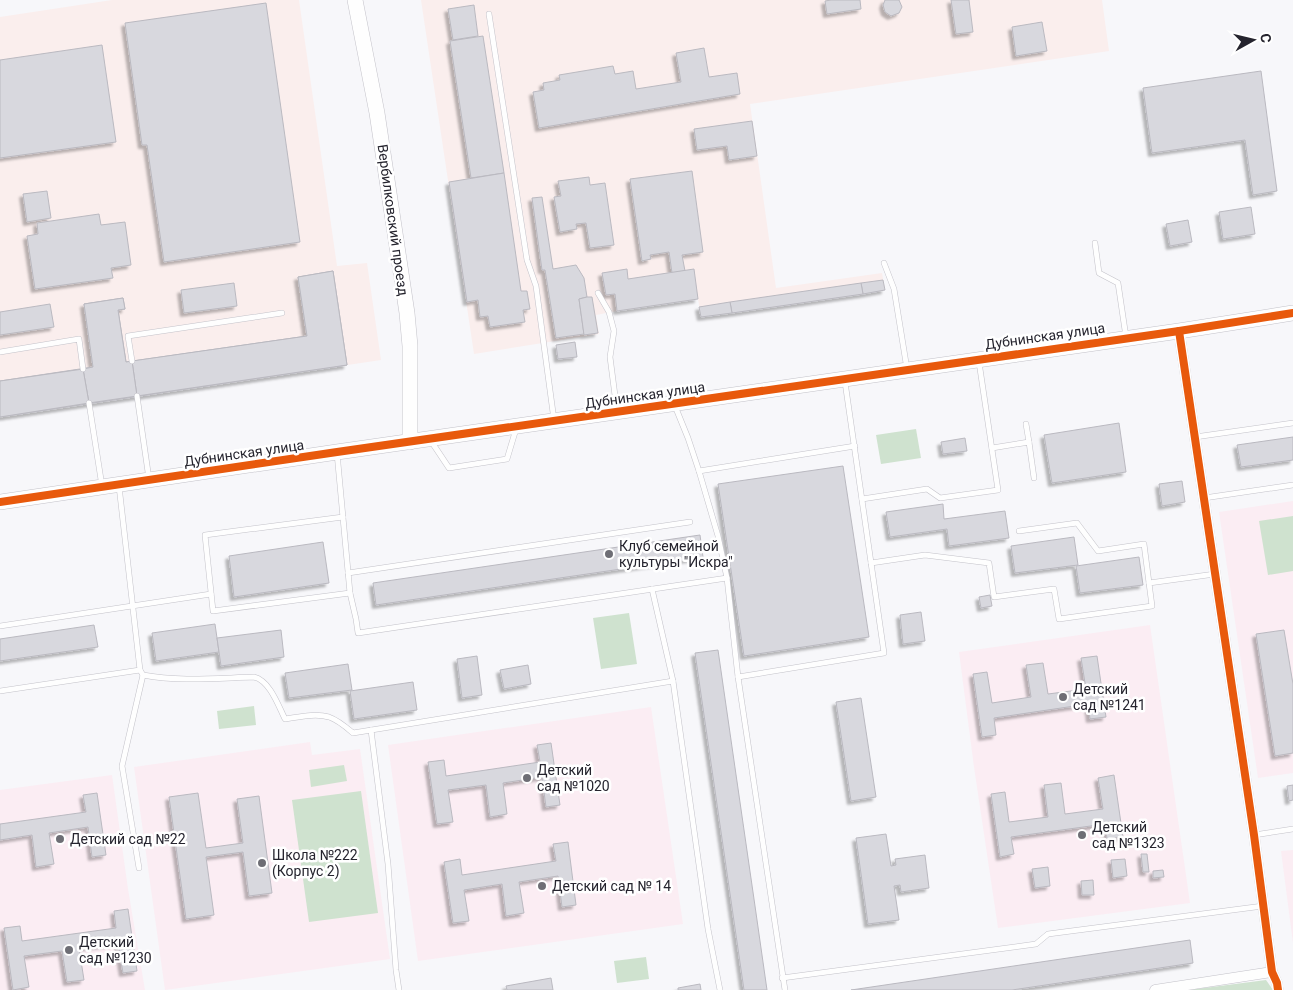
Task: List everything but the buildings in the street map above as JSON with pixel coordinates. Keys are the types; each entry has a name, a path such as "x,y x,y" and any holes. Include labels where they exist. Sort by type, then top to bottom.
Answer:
{"street":[{"name":"Вербилковский проезд","path":"355,0 377,113 407,313 410,346 410,442"},
{"name":"Дубнинская улица","path":"0,502 1293,313"},
{"path":"1179,330 1254,835 1272,972 1278,990"},
{"path":"1155,990 1272,972"}],"lane":[{"path":"489,14 526,260 536,286 554,420"},
{"path":"1095,244 1099,273 1118,283 1126,337"},
{"path":"884,263 894,289 907,369"},
{"path":"598,293 609,312 614,331 610,357 618,412"},
{"path":"132,361 128,336 282,313"},
{"path":"0,352 78,339 83,369"},
{"path":"862,499 927,489 940,498 998,490 979,359"},
{"path":"738,677 884,653 845,378"},
{"path":"137,396 149,480"},
{"path":"89,403 102,486"},
{"path":"674,403 699,470 718,536 727,578 738,677 785,990"},
{"path":"1195,437 1293,423"},
{"path":"1026,424 1034,478"},
{"path":"430,439 449,468 507,459 516,426"},
{"path":"992,448 1029,442"},
{"path":"699,470 855,446"},
{"path":"337,452 350,593 358,633 727,578"},
{"path":"119,484 142,672 122,766 138,868"},
{"path":"1204,498 1293,485"},
{"path":"343,517 205,535 213,611 350,593"},
{"path":"348,573 690,522"},
{"path":"871,563 925,555 990,563 994,598 1054,589 1058,619 1152,606 1144,544 1098,551 1077,523 1019,531"},
{"path":"1149,583 1215,574"},
{"path":"652,589 673,681 708,929 720,990"},
{"path":"0,626 212,594"},
{"path":"0,691 142,672 158,678 254,677 260,678 272,692 285,719 316,715 330,717 353,733 673,681"},
{"path":"370,730 388,864 399,990"},
{"path":"1254,835 1293,829"},
{"path":"782,978 1036,944 1048,934 1264,906"}],"shaded area":[{"path":"112,0 299,0 337,266 367,263 381,360 0,417 0,17"},
{"path":"421,0 1102,0 1109,51 750,104 776,288 882,273 885,290 701,317 698,299 617,311 596,315 599,334 474,354"},
{"path":"1293,501 1293,773 1258,778 1219,512"},
{"path":"1150,625 1190,903 998,928 959,652"},
{"path":"651,707 683,924 418,961 388,745"},
{"name":"Школа №222 (Корпус 2)","path":"310,742 312,755 360,749 390,959 165,990 134,767"},
{"path":"112,775 145,990 0,990 0,790"},
{"path":"1293,850 1293,943 1281,851"}],"green space":[{"path":"916,429 921,458 881,464 876,435"},
{"path":"1293,516 1293,571 1268,575 1259,521"},
{"path":"629,613 637,664 601,669 593,618"},
{"path":"254,706 256,725 219,729 217,711"},
{"path":"344,765 347,781 311,787 309,770"},
{"path":"361,791 378,913 309,922 292,800"},
{"path":"646,957 649,979 617,983 614,961"},
{"path":"1266,980 1273,990 1189,990"}],"cycle path":[{"path":"0,502 1293,313"},
{"path":"1179,331 1254,835 1272,972 1278,990"}],"place":[{"name":"Клуб семейной культуры \"Искра\"","path":"609,554"},
{"name":"Детский сад №1241","path":"1063,697"},
{"name":"Детский сад №1020","path":"527,778"},
{"name":"Детский сад №1323","path":"1082,835"},
{"name":"Детский сад №22","path":"60,839"},
{"name":"Школа №222 (Корпус 2)","path":"262,863"},
{"name":"Детский сад № 14","path":"542,886"},
{"name":"Детский сад №1230","path":"69,950"}]}
